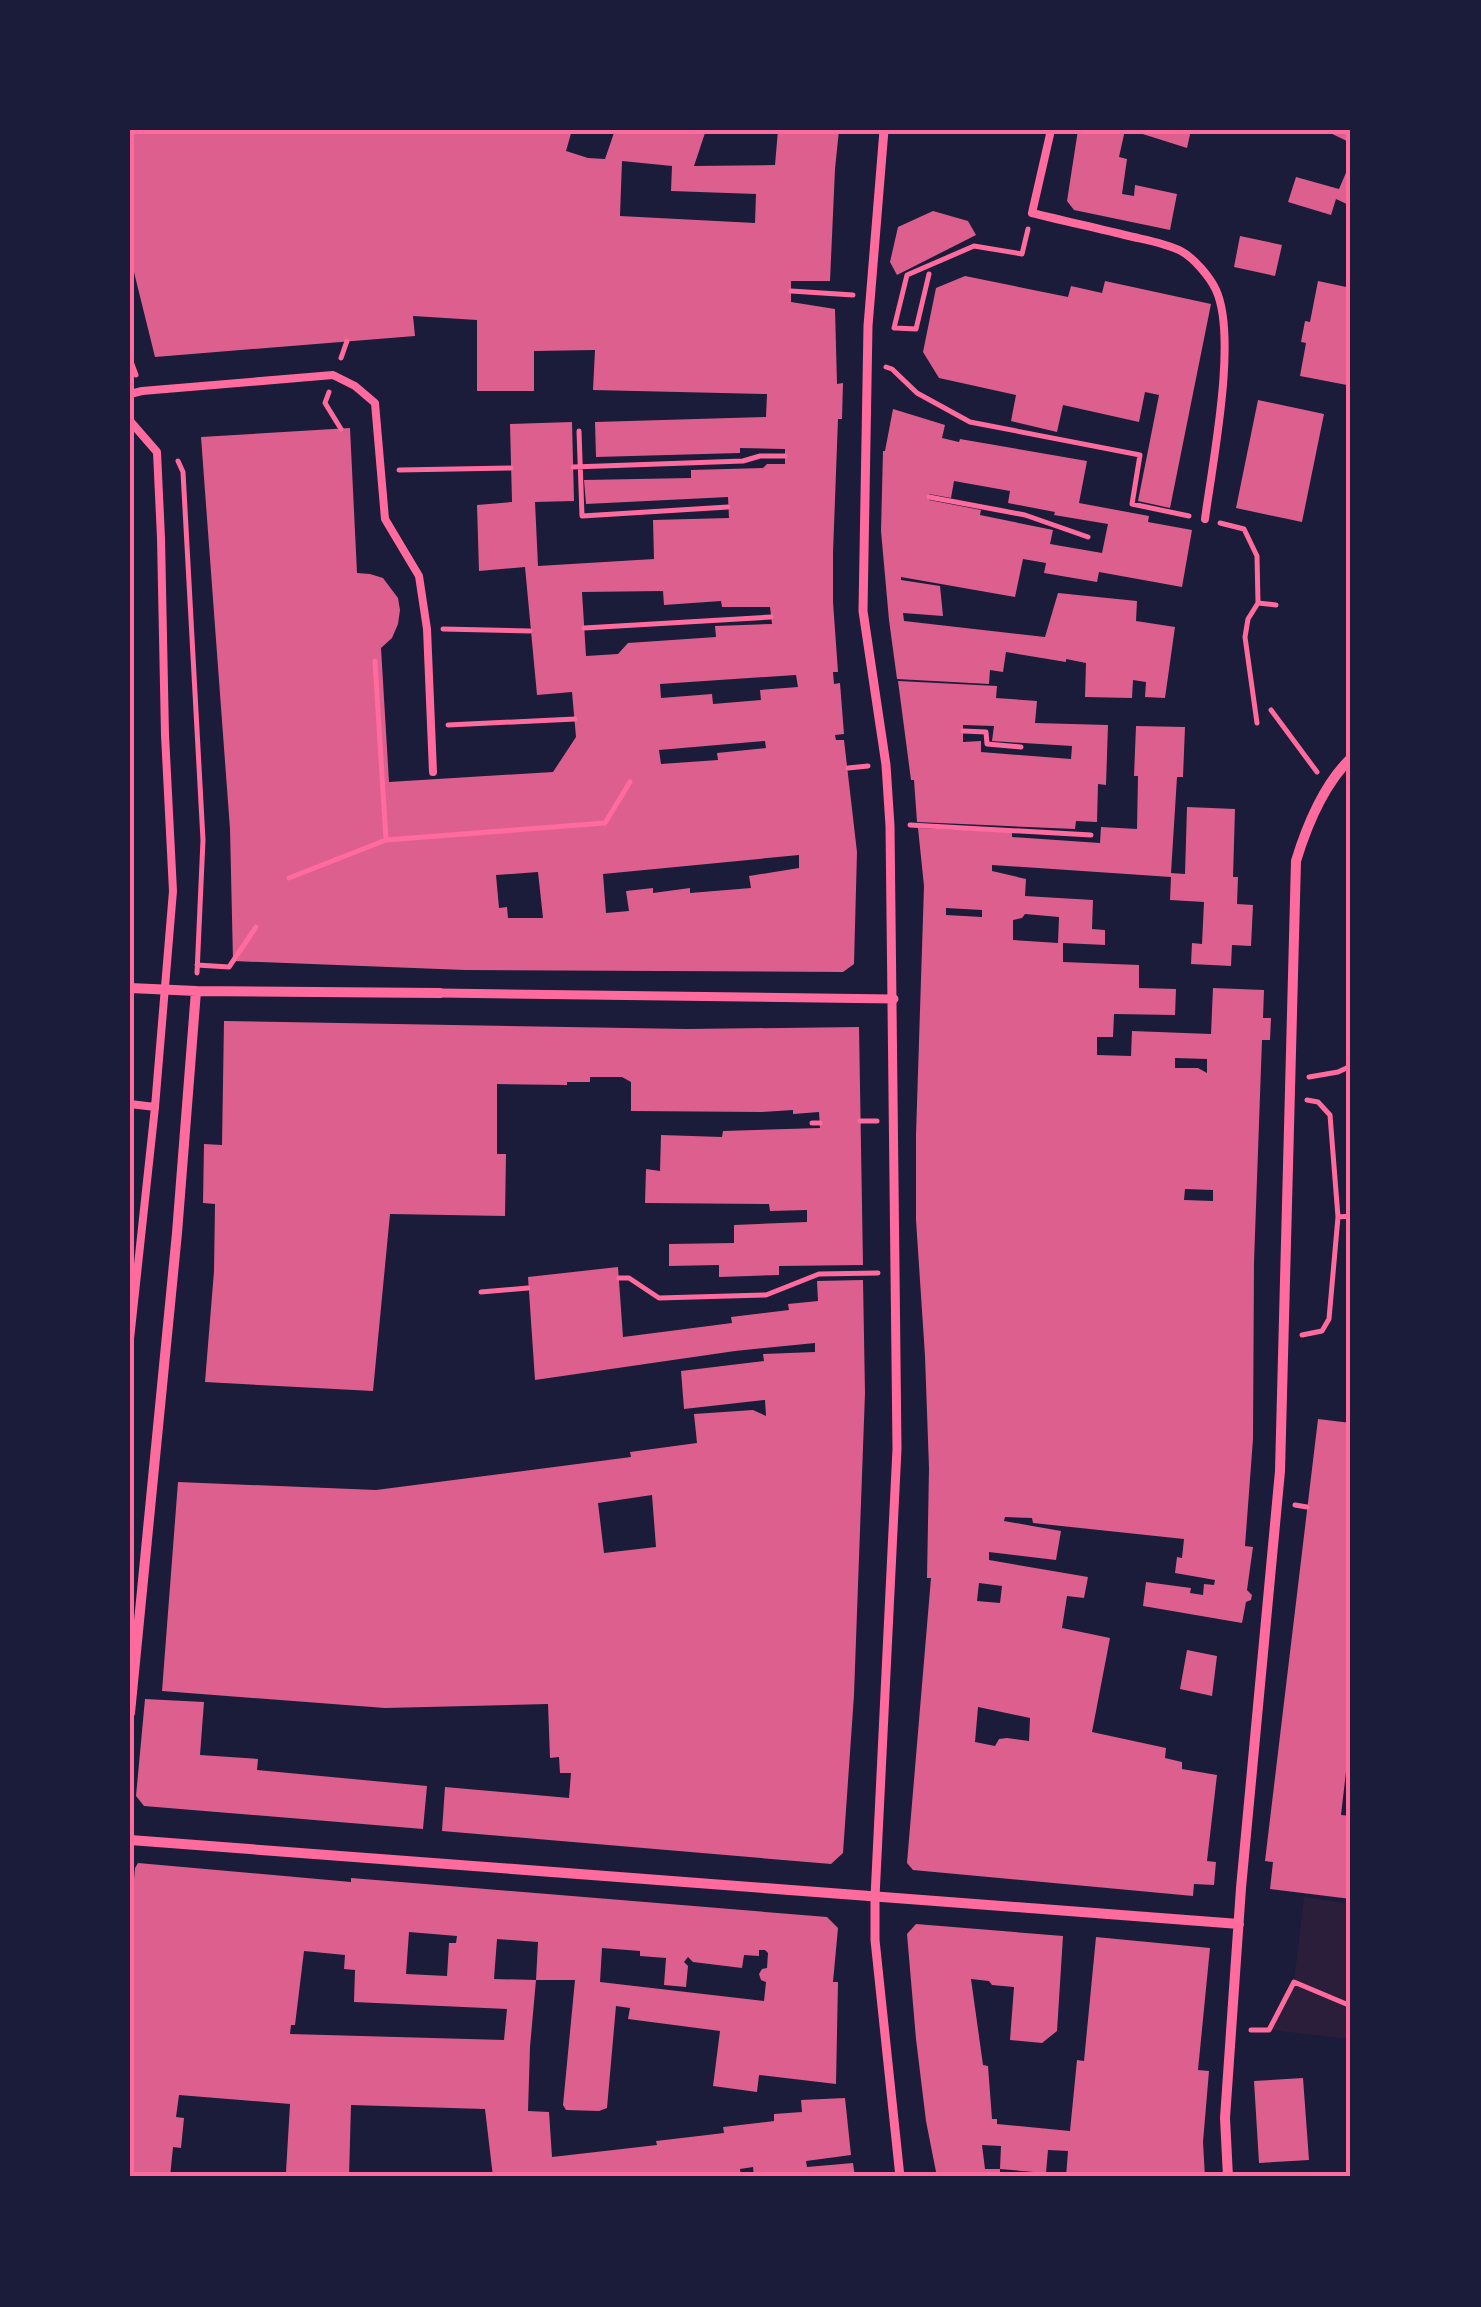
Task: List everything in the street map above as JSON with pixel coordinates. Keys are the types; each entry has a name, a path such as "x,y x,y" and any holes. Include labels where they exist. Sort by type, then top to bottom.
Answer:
{"street":[{"path":"884,130 870,296 863,611 886,765 890,826 898,1449 874,1898 900,2177"},
{"path":"1228,2177 1225,2118 1239,1924 1280,1471 1296,861 1328,787 1351,758"},
{"path":"130,988 894,999"},
{"path":"130,1713 196,991"},
{"path":"130,1840 1239,1924"}],"lane":[{"path":"1051,130 1032,213 1184,252 1216,289 1225,337 1205,519"},
{"path":"130,394 333,376 356,386 375,403 385,519 418,576 427,629 433,772"},
{"path":"130,421 157,452 173,890 156,1107 130,1340"},
{"path":"130,1104 156,1107"}],"path":[{"path":"929,274 916,329 894,328 907,276 974,246 1022,254"},
{"path":"791,291 870,296"},
{"path":"892,369 917,393 970,422 1140,455 1132,504 1205,519"},
{"path":"579,431 576,467 582,516 728,507"},
{"path":"175,456 183,472 203,840 196,991"},
{"path":"576,467 785,456"},
{"path":"381,470 511,468"},
{"path":"929,497 1025,515 1088,537"},
{"path":"1244,529 1257,556 1258,603 1248,619 1245,637 1257,723"},
{"path":"1258,603 1276,605"},
{"path":"584,628 771,617"},
{"path":"427,629 530,630"},
{"path":"375,661 386,840"},
{"path":"1271,710 1328,787"},
{"path":"431,726 574,719"},
{"path":"963,730 986,732 988,744 1021,747"},
{"path":"289,878 386,840 606,824 630,782"},
{"path":"918,825 1092,834"},
{"path":"198,965 229,967 256,927"},
{"path":"1291,1074 1308,1076 1351,1066"},
{"path":"1284,1339 1322,1332 1329,1319 1338,1217 1330,1116 1318,1102"},
{"path":"1338,1217 1351,1216"},
{"path":"618,1278 629,1278 659,1298 766,1295 819,1274 896,1272"},
{"path":"480,1292 528,1288"},
{"path":"1233,2030 1269,2030 1294,1982 1351,2006"}],"shaded area":[{"path":"1304,1897 1351,1904 1351,2039 1269,2030 1294,1982"}],"building":[{"path":"130,130 572,130 566,151 605,159 615,130 706,130 694,166 775,165 778,130 839,130 830,281 791,281 791,302 835,309 837,384 843,383 833,553 838,672 833,672 834,684 840,683 844,734 835,735 836,740 844,740 857,852 854,964 843,972 465,970 233,961 230,829 201,437 350,428 357,573 383,578 398,598 400,610 392,638 381,648 389,782 553,772 576,737 572,692 537,695 525,567 479,571 477,505 512,502 510,424 572,422 574,501 535,502 538,566 654,559 653,520 729,518 728,497 586,504 584,480 691,478 691,470 763,468 767,464 785,464 785,449 596,457 595,422 766,417 767,394 593,390 595,350 534,351 534,391 477,391 477,320 413,316 415,336 155,357 130,256","holes":["622,161 672,166 671,191 756,194 755,223 620,216","663,591 664,605 721,601 722,607 770,607 772,624 715,626 716,637 628,643 618,654 586,656 582,592","796,675 798,687 760,690 761,700 713,704 712,694 661,698 660,684","765,741 766,748 717,753 718,760 661,764 659,750","799,855 799,868 749,876 751,888 690,893 690,888 653,893 653,888 626,891 629,911 606,913 603,874","538,872 543,918 508,918 507,907 499,908 496,875"]},
{"path":"1078,130 1125,130 1119,157 1127,159 1122,194 1134,196 1135,185 1177,194 1170,230 1074,210 1067,201"},
{"path":"1130,130 1191,130 1187,148"},
{"path":"1324,130 1351,130 1351,143"},
{"path":"1351,161 1351,206 1336,199 1331,215 1288,202 1296,177 1339,189"},
{"path":"933,211 968,221 976,235 897,275 890,262 898,227"},
{"path":"1240,236 1282,245 1275,276 1234,267"},
{"path":"965,276 1068,297 1071,286 1102,293 1105,281 1211,304 1170,508 1138,501 1159,395 1145,392 1139,422 1063,405 1057,432 1011,421 1016,395 939,378 923,352 936,288"},
{"path":"1318,281 1351,288 1351,365 1347,385 1300,376 1306,343 1301,342 1305,321 1310,322"},
{"path":"1258,400 1324,414 1302,522 1236,508"},
{"path":"893,409 945,425 942,438 1087,461 1079,503 1149,516 1148,522 1192,530 1182,587 1099,572 1097,582 1044,573 1046,563 1023,559 1015,597 901,577 940,586 943,616 903,613 904,621 1045,637 1058,593 1137,601 1136,621 1175,627 1165,698 1145,697 1146,682 1133,680 1132,698 1085,697 1086,663 1006,652 1003,672 990,670 989,684 897,679 881,531 885,451","holes":["954,481 1010,491 1008,503 1108,524 1102,553 1050,544 1053,530 929,500 929,494 951,498"]},
{"path":"898,681 997,686 996,698 1037,701 1035,723 1108,725 1106,785 1098,784 1097,822 1076,821 1075,829 917,822","holes":["963,725 994,726 992,741 1072,746 1071,759 981,752 981,741 963,742"]},
{"path":"1136,726 1185,727 1183,777 1177,777 1171,873 1185,874 1187,807 1235,809 1233,877 1238,877 1237,904 1253,905 1251,946 1232,945 1231,966 1191,964 1192,943 1202,944 1204,902 1170,900 1171,877 992,865 992,871 1026,879 1025,896 1093,900 1092,929 1105,930 1105,945 1063,943 1063,962 1139,965 1139,988 1176,989 1175,1015 1114,1014 1113,1037 1097,1037 1097,1055 1131,1056 1132,1031 1211,1034 1213,988 1264,990 1263,1018 1271,1018 1270,1040 1262,1040 1253,1439 1245,1546 1253,1547 1247,1590 1252,1595 1246,1602 1242,1623 1143,1606 1146,1582 1191,1588 1190,1593 1203,1595 1204,1584 1214,1585 1215,1580 1175,1573 1184,1539 1033,1523 1032,1518 1005,1517 1004,1521 1061,1531 1056,1560 989,1552 989,1560 1088,1577 1084,1598 1067,1596 1062,1628 1110,1638 1092,1732 1166,1748 1165,1758 1182,1762 1182,1769 1217,1775 1207,1861 1216,1862 1214,1885 1194,1884 1193,1896 913,1870 907,1863 931,1578 927,1578 929,1468 916,1220 924,886 918,828 1012,832 1012,837 1100,843 1101,827 1137,829 1138,776 1134,776","holes":["946,908 982,910 982,917 946,915","1025,914 1059,917 1058,943 1013,940 1013,920","1175,1058 1207,1059 1207,1073 1198,1068 1175,1068","1185,1189 1213,1190 1213,1201 1184,1200","979,1583 1002,1586 1000,1603 977,1601","978,1707 1030,1718 1029,1741 999,1739 995,1746 975,1742"]},
{"path":"224,1021 687,1029 859,1027 863,1265 779,1266 779,1275 719,1277 719,1265 669,1266 669,1244 734,1243 734,1225 807,1222 807,1210 770,1211 769,1204 645,1203 646,1169 660,1171 661,1135 722,1137 723,1131 820,1128 819,1112 631,1111 631,1082 622,1077 590,1077 590,1082 567,1085 497,1084 497,1154 506,1154 505,1216 390,1214 373,1391 205,1382 215,1204 203,1203 204,1144 222,1145"},
{"path":"618,1267 623,1337 732,1323 731,1317 789,1310 788,1304 818,1301 817,1281 863,1280 865,1393 854,1695 843,1853 831,1864 442,1831 445,1787 569,1798 571,1773 560,1773 559,1757 550,1758 548,1704 385,1708 162,1691 178,1482 376,1490 631,1457 630,1452 697,1443 694,1414 753,1410 766,1416 765,1400 684,1409 681,1371 764,1361 763,1354 815,1352 815,1343 535,1380 528,1277","holes":["652,1495 656,1547 604,1553 598,1503"]},
{"path":"1318,1419 1351,1423 1351,1729 1341,1815 1351,1816 1351,1899 1270,1889 1273,1862 1265,1861"},
{"path":"1187,1650 1217,1656 1212,1696 1180,1689"},
{"path":"145,1699 204,1702 200,1755 258,1759 257,1770 427,1786 423,1829 144,1806 136,1796"},
{"path":"138,1863 351,1882 351,1878 827,1917 838,1928 833,1982 838,1982 836,2084 759,2075 757,2092 713,2086 720,2031 628,2019 630,2008 616,2006 607,2108 566,2110 563,2105 575,1980 536,1980 528,2111 549,2112 552,2157 724,2133 723,2127 774,2121 774,2114 802,2112 801,2100 845,2098 851,2155 806,2161 807,2167 853,2163 855,2177 754,2177 753,2167 740,2169 741,2177 700,2177 700,2173 678,2177 493,2177 485,2109 351,2105 349,2177 252,2177 286,2172 290,2104 179,2095 176,2117 184,2118 181,2148 173,2147 170,2177 130,2177 130,1923","holes":["409,1932 457,1936 456,1943 449,1943 447,1976 406,1974","497,1939 538,1942 536,1980 494,1979","602,1948 666,1958 664,1985 686,1987 688,1966 684,1962 688,1957 693,1962 742,1968 744,1955 759,1956 759,1950 768,1953 767,1968 759,1974 766,1982 764,2001 600,1982","304,1951 345,1955 344,1969 355,1970 354,2002 507,2009 504,2040 290,2034 291,2025 295,2025"]},
{"path":"916,1924 1063,1936 1057,2031 1042,2043 1010,2040 1014,1987 971,1979 983,2065 988,2066 992,2119 997,2119 997,2124 1070,2131 1077,2060 1084,2061 1096,1937 1210,1948 1198,2070 1209,2071 1203,2142 1205,2177 1066,2177 1068,2151 1048,2150 1046,2173 1000,2169 1000,2177 937,2177 926,2121 907,1934","holes":["982,2145 1001,2146 1000,2169 985,2169"]},
{"path":"1303,2078 1309,2160 1259,2163 1254,2081"}]}
